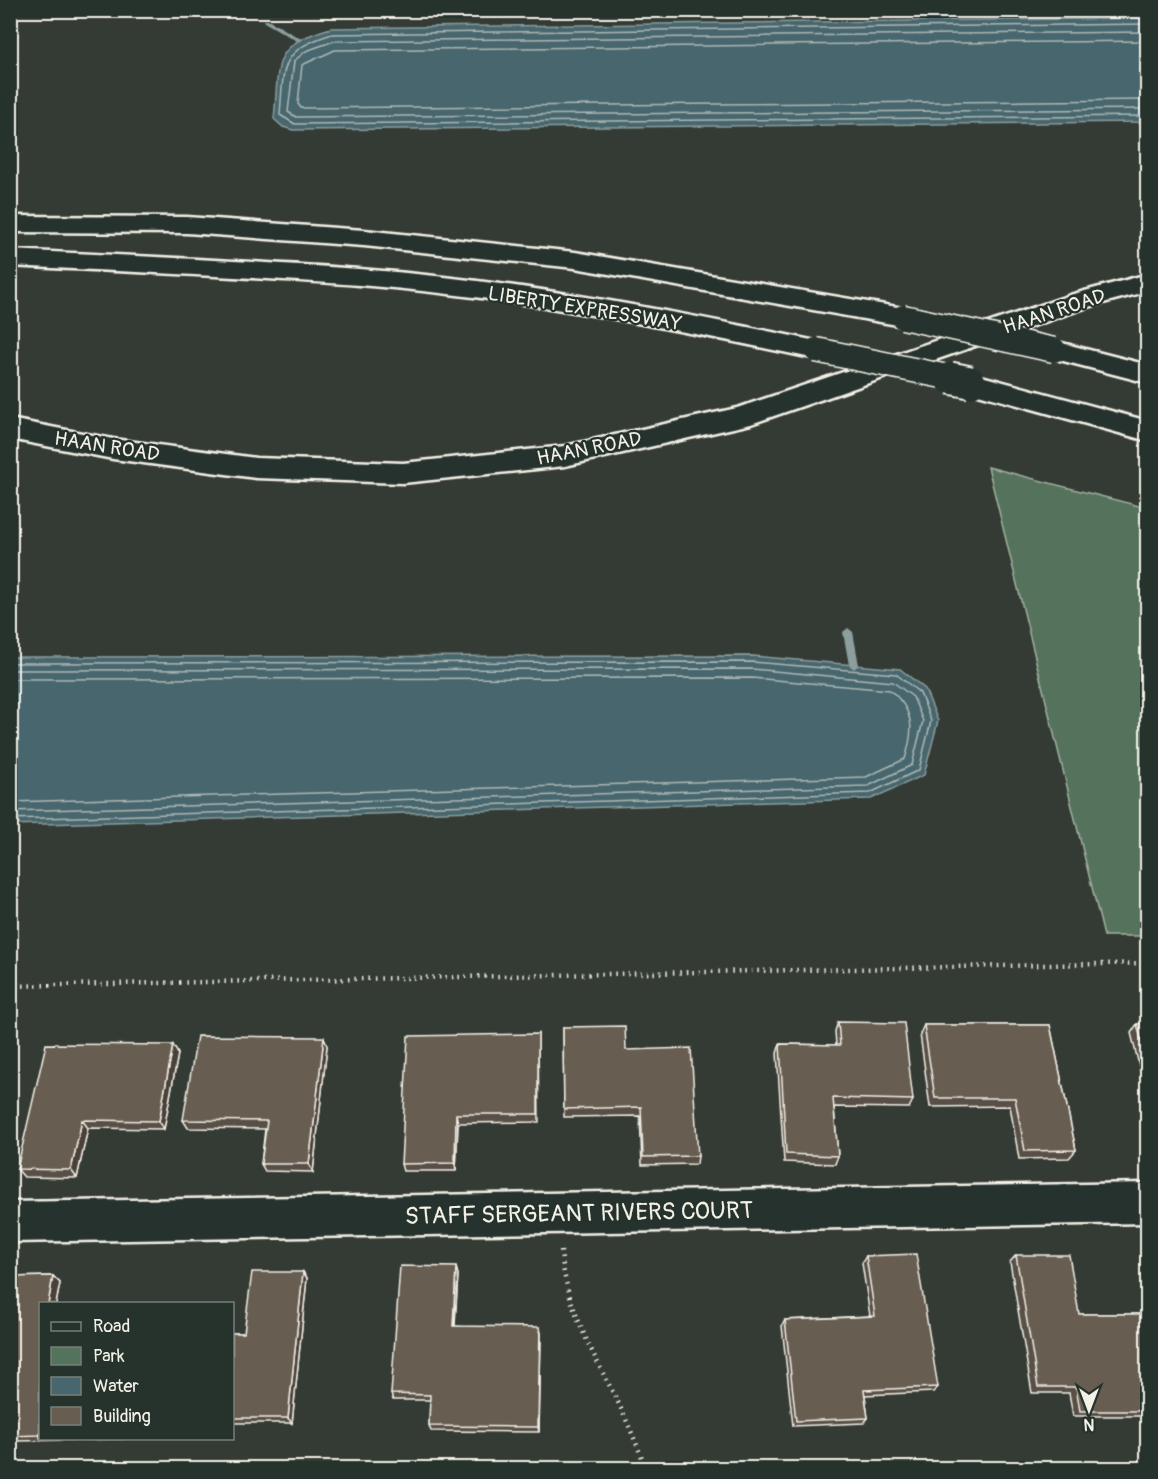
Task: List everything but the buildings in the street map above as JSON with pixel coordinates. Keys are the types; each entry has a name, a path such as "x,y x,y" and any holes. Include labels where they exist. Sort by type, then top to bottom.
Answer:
{"main road":[{"path":"10,224 187,225 364,238 575,260 903,317 1054,350 1148,374"},
{"name":"LIBERTY EXPRESSWAY","path":"10,258 172,265 420,284 677,321 970,382 1148,431"},
{"name":"HAAN ROAD","path":"10,429 113,449 256,468 403,473 565,456 741,417 1079,301 1148,282"},
{"name":"STAFF SERGEANT RIVERS COURT","path":"10,1222 1148,1203"}],"path":[{"path":"10,986 1148,963"},
{"path":"560,1214 561,1274 592,1359 625,1417 646,1468"}],"green space":[{"path":"988,467 1147,508 1147,936 1104,936"}],"water":[{"path":"1147,18 1147,122 293,130 283,127 274,119 278,70 287,50 311,35 331,28"},
{"path":"753,656 900,669 925,689 938,721 924,775 871,799 11,825 11,657"}],"waterway":[{"path":"266,21 299,40"},
{"path":"848,632 854,665"}]}
